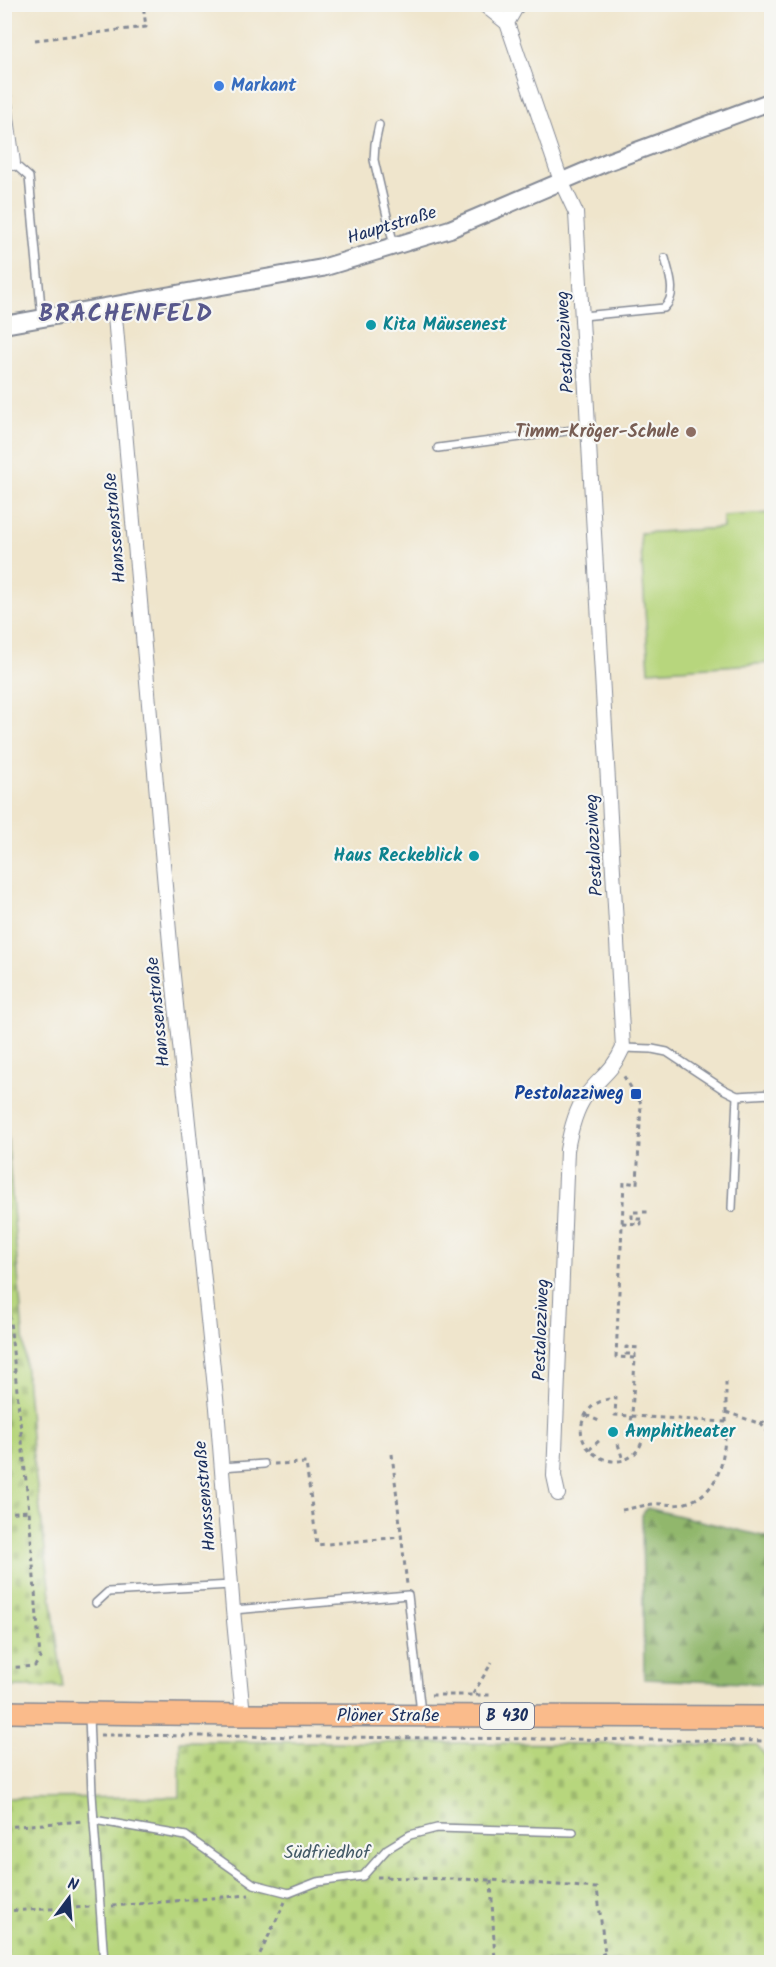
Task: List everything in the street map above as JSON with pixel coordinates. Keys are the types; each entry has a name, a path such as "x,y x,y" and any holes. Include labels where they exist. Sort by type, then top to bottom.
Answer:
{"main road":[{"name":"Plöner Straße","path":"4,1712 89,1724 243,1715 771,1717"}],"street":[{"path":"483,4 507,23 518,4"},
{"name":"Pestalozziweg","path":"507,23 561,182 576,213 622,1048 616,1064 584,1097 570,1132 567,1150 554,1476 558,1494"},
{"path":"4,95 13,163"},
{"name":"Hauptstraße","path":"4,325 322,268 450,229 673,137 771,101"},
{"name":"Hanssenstraße","path":"114,305 172,966 217,1408 232,1610 243,1715"}],"lane":[{"path":"379,125 374,160 394,246"},
{"path":"13,163 29,177 42,318"},
{"path":"583,316 664,308 670,302 672,294 665,258"},
{"path":"438,448 589,428"},
{"path":"622,1048 667,1052 737,1096 771,1094"},
{"path":"732,1208 737,1096"},
{"path":"221,1467 264,1464"},
{"path":"96,1602 108,1592 231,1585"},
{"path":"232,1610 408,1595 422,1716"},
{"path":"89,1724 104,1962"},
{"path":"94,1820 186,1836 254,1884 289,1893 317,1882 363,1876 387,1849 410,1835 437,1828 573,1832"}],"path":[{"path":"35,40 148,26 143,4"},
{"path":"616,1064 641,1103 637,1184 624,1182 616,1357 635,1358"},
{"path":"622,1223 641,1224 641,1219 632,1218 632,1212 648,1212"},
{"path":"4,1261 29,1511 40,1658 35,1666 4,1668"},
{"path":"642,1348 626,1347 626,1354 635,1354 632,1416 629,1431 645,1430 639,1449 623,1461 609,1462 599,1459 589,1450 582,1435 582,1425 586,1415 597,1402 616,1398 615,1415 632,1416 726,1422"},
{"path":"622,1510 656,1504 681,1504 701,1497 717,1479 724,1454 726,1382"},
{"path":"726,1412 760,1424 771,1437"},
{"path":"586,1415 601,1422"},
{"path":"760,1424 771,1417"},
{"path":"589,1450 602,1439"},
{"path":"618,1444 623,1461"},
{"path":"392,1454 408,1595"},
{"path":"264,1464 306,1463 317,1545 400,1537"},
{"path":"4,1513 29,1511"},
{"path":"473,1695 492,1662"},
{"path":"89,1724 771,1741"},
{"path":"4,1827 94,1820"},
{"path":"363,1876 491,1880 597,1888 606,1962"},
{"path":"491,1880 495,1962"},
{"path":"4,1911 251,1895 254,1884"},
{"path":"256,1962 289,1893"},
{"path":"585,1962 605,1953"}],"green space":[{"path":"771,513 771,663 649,671 640,533 723,528 723,516"},
{"path":"4,1095 32,1449 63,1687 5,1687"},
{"path":"647,1508 771,1538 771,1684 644,1679 642,1515"},
{"name":"Südfriedhof","path":"180,1741 757,1745 771,1763 771,1962 5,1962 4,1798 180,1797"}],"place":[{"name":"Markant","path":"219,86"},
{"name":"Kita Mäusenest","path":"371,325"},
{"name":"Timm-Kröger-Schule","path":"691,432"},
{"name":"Haus Reckeblick","path":"474,856"},
{"name":"Pestolazziweg","path":"636,1094"},
{"name":"Amphitheater","path":"613,1432"}],"district":[{"name":"BRACHENFELD","path":"126,314"}]}
